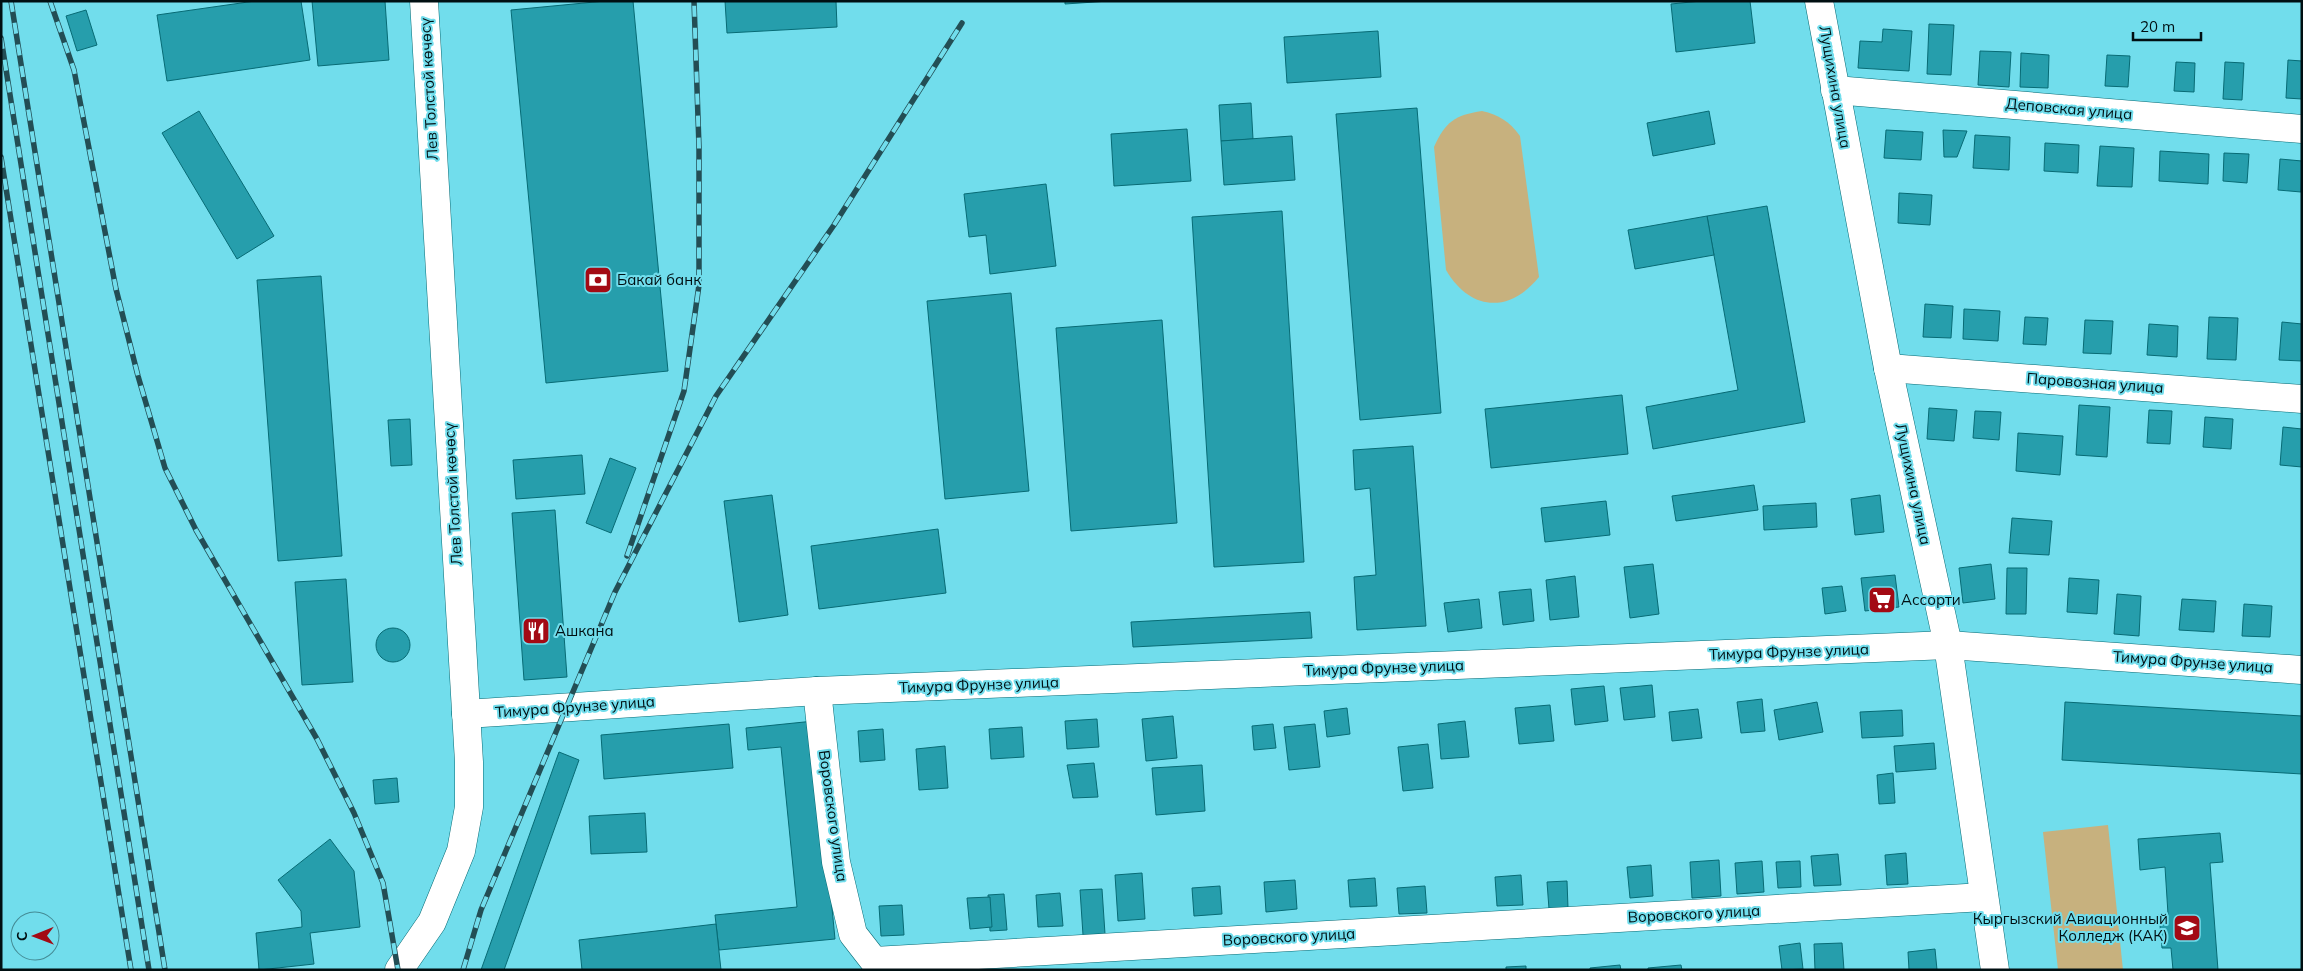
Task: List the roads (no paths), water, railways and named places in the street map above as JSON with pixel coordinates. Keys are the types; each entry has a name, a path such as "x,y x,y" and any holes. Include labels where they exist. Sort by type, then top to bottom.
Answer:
{"street":[{"name":"Лев Толстой көчөсү","path":"399,970 432,922 461,851 469,807 469,762 424,1"},
{"name":"Лущихина улица","path":"1819,1 1888,368 1948,645 1995,970"},
{"name":"Деповская улица","path":"1835,90 2302,129"},
{"name":"Паровозная улица","path":"1888,368 2302,399"},
{"name":"Тимура Фрунзе улица","path":"466,714 817,691 1948,645 2302,670"},
{"name":"Воровского улица","path":"817,691 836,862 853,934 874,961 1984,897"}],"railway":[{"path":"11,1 165,970"},
{"path":"50,1 74,70 116,289 138,376 165,468 196,530 317,739 354,813 383,883 398,970"},
{"path":"627,556 684,391 699,285 699,147 694,1"},
{"path":"463,970 481,910 615,592 716,396 834,225 962,23"},
{"path":"1,38 149,970"},
{"path":"1,157 131,970"}],"place":[{"name":"Бакай банк","path":"598,280"},
{"name":"Ассорти","path":"1882,600"},
{"name":"Ашкана","path":"536,631"},
{"name":"Кыргызский Авиационный Колледж (КАК)","path":"2187,928"}]}
